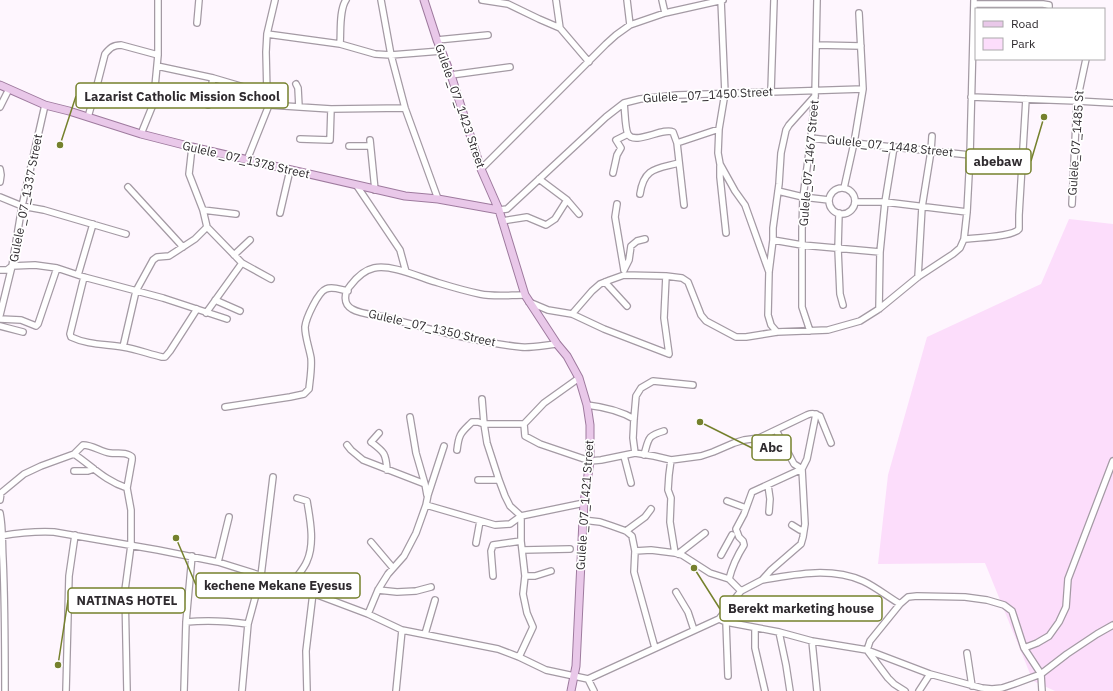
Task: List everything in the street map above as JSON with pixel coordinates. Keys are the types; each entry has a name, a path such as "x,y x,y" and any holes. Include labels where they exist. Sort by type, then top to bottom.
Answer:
{"main road":[{"name":"Gulele _07_1423 Street","path":"424,0 437,40 451,75 481,168 499,210"},
{"name":"Gulele _07_1378 Street","path":"0,85 45,105 192,148 404,196 438,199 499,210"},
{"name":"Gulele _07_1421 Street","path":"499,210 525,295 557,344 567,356 579,378 587,405 590,425 590,461 584,502 576,666 571,691"}],"street":[{"path":"141,134 152,107 154,97 158,54 158,0"},
{"path":"197,23 199,0"},
{"path":"247,160 269,104 267,94 267,34 275,0"},
{"path":"340,44 342,10 346,0"},
{"path":"381,0 391,55 405,108 438,199"},
{"path":"482,0 508,4 560,28 589,62"},
{"path":"556,0 560,28"},
{"path":"627,0 630,25"},
{"path":"662,0 665,13"},
{"path":"693,0 694,6"},
{"path":"481,168 616,35 630,25 665,13 722,0 725,93 719,129 718,153 726,233"},
{"path":"771,91 774,0"},
{"name":"Gulele_07_1467 Street","path":"810,331 802,307 803,197 815,93 817,0"},
{"path":"572,314 600,284 624,273 682,278 688,282 701,315 706,321 736,337 746,337 777,332 828,330 860,322 879,309 918,277 953,254 960,248 964,239 970,154 971,97 974,51 974,2 1043,4 1049,7"},
{"path":"844,188 854,143 863,89 859,14"},
{"path":"267,34 340,44 375,54 391,55 441,51"},
{"path":"437,40 488,35"},
{"path":"88,117 105,54 109,49 116,45 121,45 158,54"},
{"path":"816,45 861,46"},
{"name":"Gulele_07_1485 St","path":"1072,204 1077,101 1086,60"},
{"path":"157,66 213,78 267,94"},
{"path":"451,75 510,67"},
{"path":"208,104 213,78"},
{"path":"296,84 298,88 299,107"},
{"path":"0,107 9,89"},
{"name":"Gulele _07_1450 Street","path":"499,210 507,209 606,117 624,103 640,99 677,95 771,91 815,93 863,89"},
{"path":"95,93 114,98 131,91"},
{"path":"777,332 768,315 769,272 781,153 786,130 815,93"},
{"path":"186,100 209,97"},
{"path":"971,97 1113,103"},
{"path":"964,239 1009,234 1017,232 1019,229 1026,99"},
{"path":"624,103 628,134 633,138 668,131 673,132 677,143 684,205"},
{"path":"269,104 331,109 405,108"},
{"name":"Gulele _07_1337 Street","path":"0,314 12,266 22,206 45,105"},
{"path":"300,139 330,140 331,109"},
{"path":"677,143 719,129"},
{"path":"613,174 621,148 616,140 628,134"},
{"path":"918,277 922,207 932,136"},
{"name":"Gulele_07_1448 Street","path":"811,138 970,154"},
{"path":"349,146 370,143 376,190"},
{"path":"879,309 880,252 885,202 894,147"},
{"path":"192,148 189,174 203,210 206,227 242,263 271,279"},
{"path":"640,194 642,182 649,172 679,163"},
{"path":"720,164 735,191 746,205 769,272"},
{"path":"0,169 0,182"},
{"path":"280,213 290,170"},
{"path":"539,179 567,200 579,214"},
{"path":"358,186 400,250 406,272"},
{"path":"128,187 183,247"},
{"path":"840,188 844,188 854,195 855,202 850,210 843,214 835,212 829,200 832,192 840,188"},
{"path":"778,191 803,197 829,200"},
{"path":"0,197 22,206 44,210 126,234"},
{"path":"502,221 527,217 546,225 555,219 567,200"},
{"path":"855,202 885,202 967,212"},
{"path":"617,204 615,217 624,273"},
{"path":"203,210 236,214"},
{"path":"839,213 838,249 840,294 842,305"},
{"path":"78,275 93,224"},
{"path":"123,347 136,291 155,258 169,256 195,239 206,227"},
{"path":"624,273 629,260 631,246 637,241 645,239"},
{"path":"234,255 250,240"},
{"path":"773,240 802,245 880,252"},
{"path":"206,313 242,263"},
{"path":"0,270 7,270 12,266 35,265 57,268 84,277 163,298 227,319"},
{"path":"224,407 290,397 304,394 310,389 310,358 305,325 315,302 321,293 326,289 332,288 348,291 349,287 360,276 373,268 385,267 406,272 440,284 480,294 525,295"},
{"path":"0,319 21,320 36,326 40,320 57,268"},
{"path":"529,302 548,310 572,314 604,329 669,354 664,318 666,276"},
{"path":"84,277 70,334 71,337 92,344 123,347 162,358 168,355 197,309"},
{"path":"605,282 627,306"},
{"name":"Gulele _07_1350 Street","path":"348,291 345,297 346,302 356,311 471,340 522,347 557,344"},
{"path":"215,300 240,311"},
{"path":"0,326 23,332"},
{"path":"579,378 544,403 524,424 525,436 540,444 590,461 635,453 671,460 701,456 734,443 759,438 807,415 816,414 820,416 831,443"},
{"path":"635,453 633,438 636,396 641,388 654,381 692,385"},
{"path":"482,399 484,424 499,480 510,506 521,516 521,541 525,576 523,594 525,606 533,627 519,657"},
{"path":"587,405 607,408 626,414 634,419"},
{"path":"762,580 771,570 801,544 805,524 802,469 807,459 816,414"},
{"path":"410,417 416,453 428,495"},
{"path":"457,450 461,432 472,422 484,424 524,424"},
{"path":"776,430 794,464 802,469"},
{"path":"644,454 649,438 654,434 664,431"},
{"path":"379,433 371,442 382,451 386,458 387,470"},
{"path":"0,500 0,492 24,474 74,454 83,445 110,453 124,453 132,457 127,488 131,510 131,545 125,590 127,691"},
{"path":"347,445 363,460 425,484"},
{"path":"368,614 378,590 388,574 408,549 416,533 444,446"},
{"path":"74,454 101,475 114,483 127,488"},
{"path":"624,456 631,483"},
{"path":"671,460 668,490 671,498 670,522 677,554"},
{"path":"1024,648 1037,644 1049,636 1059,622 1066,607 1068,579 1113,461"},
{"path":"74,471 88,471 94,469"},
{"path":"729,579 732,569 744,545 736,530 752,492 802,469"},
{"path":"242,691 248,624 261,576 273,476"},
{"path":"478,480 499,480"},
{"path":"768,485 770,499 769,512"},
{"path":"291,585 307,561 311,543 311,522 307,501 297,498"},
{"path":"727,501 746,508"},
{"path":"426,505 495,525 510,524 521,516 584,502"},
{"path":"626,531 645,517 651,509"},
{"path":"0,513 2,523 1,536 5,594 5,691"},
{"path":"218,562 229,517"},
{"path":"583,520 600,522 626,531 632,536 635,551 634,572 655,648"},
{"path":"476,543 480,521"},
{"path":"792,525 800,530 804,530"},
{"path":"1,536 54,532 192,556 218,562 313,593 368,614 402,630 498,649 546,670 588,679 719,619 741,591 762,580 826,572 846,575 864,582 900,604"},
{"path":"677,554 705,533"},
{"path":"722,555 730,534 739,537"},
{"path":"66,691 69,576 75,535"},
{"path":"493,576 491,551 493,545 521,541"},
{"path":"371,542 393,568"},
{"path":"523,550 570,548"},
{"path":"635,551 651,550 682,555 710,573 729,579 741,591"},
{"path":"184,691 186,622 192,556"},
{"path":"525,576 535,576 551,571"},
{"path":"378,590 397,592 416,591 431,587"},
{"path":"676,592 688,612 694,630"},
{"path":"307,691 306,651 313,593"},
{"path":"867,650 870,641 900,604 908,597 965,597 987,600 1004,605 1012,612 1024,648 1041,674 1042,691"},
{"path":"425,634 435,600"},
{"path":"719,619 726,622 779,632 812,641 867,650 930,674 992,690 1002,688 1041,674 1066,654 1113,625"},
{"path":"186,622 235,622 248,624"},
{"path":"726,622 728,676"},
{"path":"755,628 755,648 765,691"},
{"path":"396,691 402,630"},
{"path":"779,632 790,691"},
{"path":"812,641 817,691"},
{"path":"867,650 888,678 905,691"},
{"path":"968,653 972,686"},
{"path":"919,691 930,674"},
{"path":"588,679 594,691"}],"green space":[{"path":"1069,219 1113,224 1113,691 1055,691 1033,681 985,563 878,564 888,475 927,337 1041,284"}],"place":[{"name":"abebaw","path":"1044,117"},
{"name":"Lazarist Catholic Mission School","path":"60,145"},
{"name":"Abc","path":"700,422"},
{"name":"kechene Mekane Eyesus","path":"176,538"},
{"name":"Berekt marketing house","path":"694,568"},
{"name":"NATINAS HOTEL","path":"58,665"}]}
